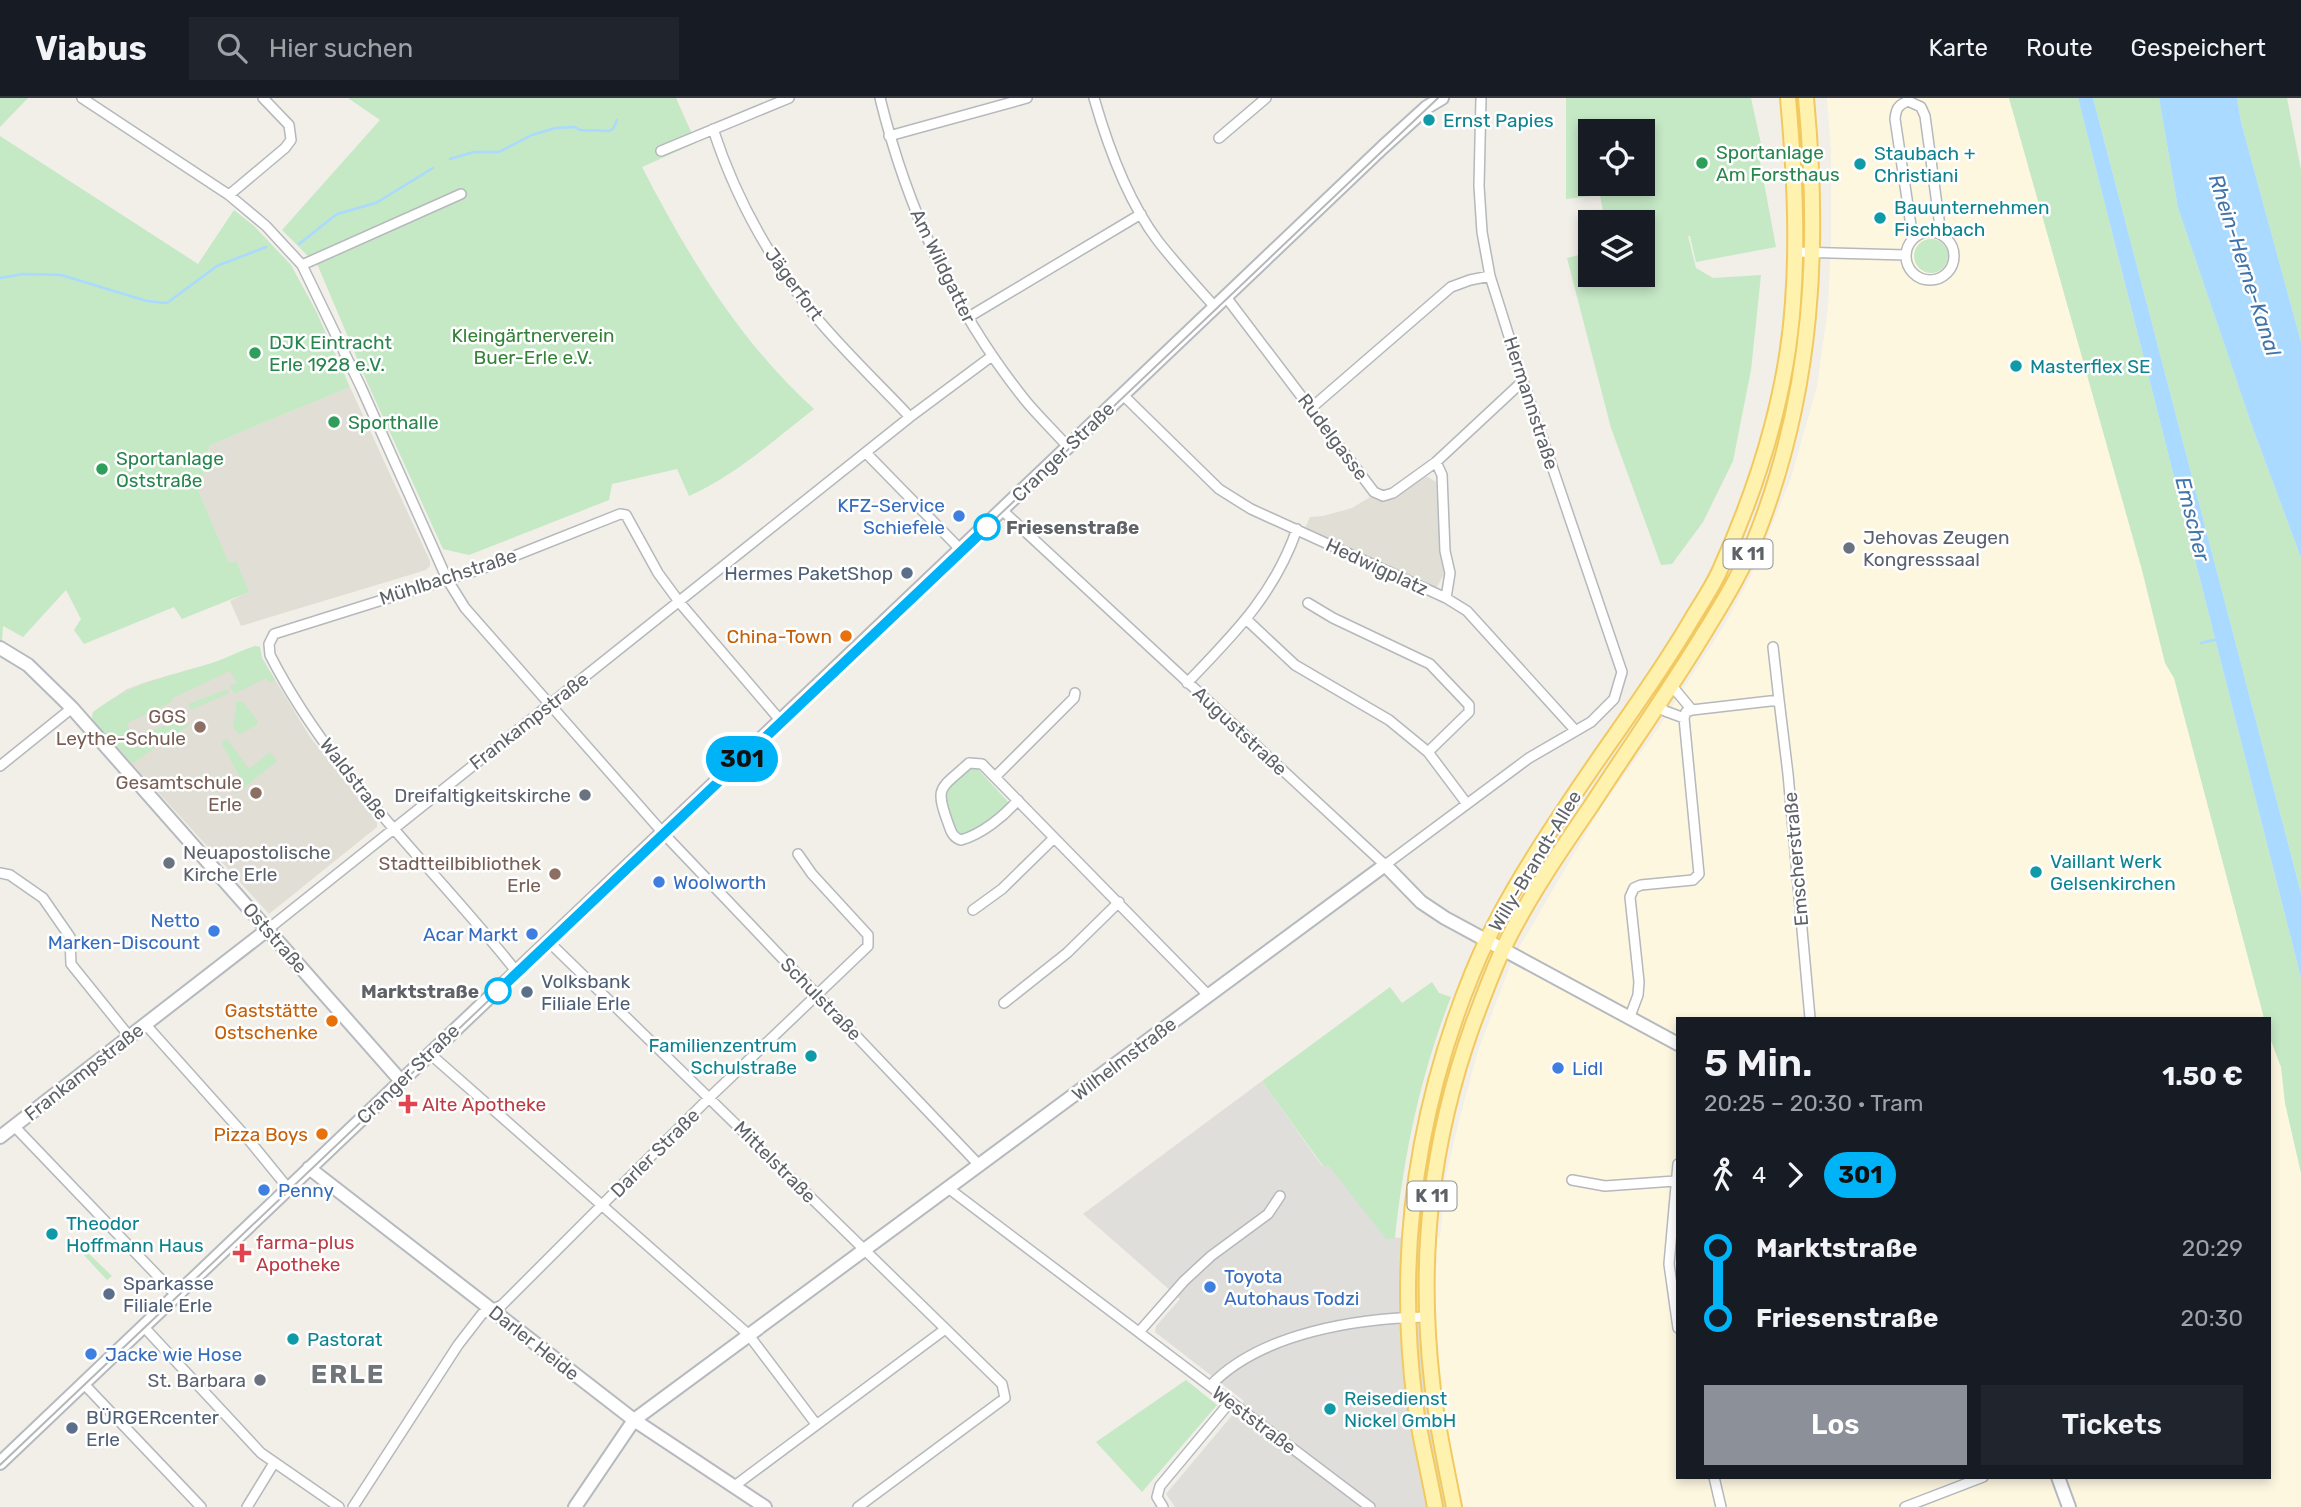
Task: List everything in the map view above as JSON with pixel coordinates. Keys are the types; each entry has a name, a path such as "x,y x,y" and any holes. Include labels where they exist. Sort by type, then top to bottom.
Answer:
{"main road":[{"name":"Willy-Brandt-Allee","path":"1436,1507 1415,1404 1409,1317 1408,1252 1411,1217 1427,1109 1446,1041 1487,941 1548,835 1670,656 1719,572 1759,471 1781,387 1793,306 1796,252 1788,98"},
{"name":"Willy-Brandt-Allee","path":"1454,1507 1432,1382 1427,1317 1428,1237 1433,1185 1454,1077 1503,949 1539,886 1672,686 1730,591 1758,533 1779,473 1799,390 1810,308 1813,253 1812,157 1806,98"}],"street":[{"name":"Schulstraße","path":"82,98 229,195 266,226 302,265 361,387 447,579 464,608 663,832 980,1166"},
{"path":"229,195 291,140 289,125 263,98"},
{"path":"661,151 789,98"},
{"name":"Am Wildgatter","path":"880,98 906,188 932,252 967,318 1026,401 1068,447"},
{"path":"889,136 1027,98"},
{"path":"1094,98 1114,159 1141,214 1157,240 1215,307"},
{"path":"1219,138 1266,98"},
{"name":"Cranger Straße","path":"0,1463 1429,102 1442,98"},
{"name":"Hermannstraße","path":"1481,98 1479,186 1482,232 1490,276 1622,672 1614,699"},
{"path":"1913,239 1930,232 1941,234 1950,241 1954,262 1946,274 1931,280 1923,278 1911,269 1906,255 1913,239 1895,119 1900,104 1908,101 1921,107 1925,116 1941,234"},
{"name":"Jägerfort","path":"713,129 741,202 793,287 834,337 911,416"},
{"path":"302,265 461,194"},
{"path":"967,318 1141,214"},
{"path":"1796,252 1906,255"},
{"path":"1310,409 1451,287 1490,276"},
{"name":"Rudelgasse","path":"1226,297 1374,492 1383,496 1393,493 1436,462 1523,381"},
{"name":"Frankampstraße","path":"0,1137 267,930 911,416 992,356"},
{"name":"Hedwigplatz","path":"1123,395 1219,488 1251,509 1446,598 1450,573 1445,551 1442,475 1436,462"},
{"path":"866,453 961,550"},
{"name":"Auguststraße","path":"1002,510 1385,865 1421,902 1487,941"},
{"name":"Mühlbachstraße","path":"270,639 280,632 484,568 620,514 626,515 658,573 680,603"},
{"path":"1187,683 1247,620 1269,590 1297,529"},
{"path":"1446,598 1467,611 1575,730"},
{"path":"680,603 780,720"},
{"path":"1308,603 1332,618 1430,664 1469,705 1469,712 1428,752"},
{"path":"1247,620 1295,665 1389,720 1428,752 1467,804"},
{"name":"Waldstraße","path":"270,639 270,654 307,719 393,829 516,971"},
{"name":"Emscherstraße","path":"1773,647 1788,774 1810,1017"},
{"name":"Oststraße","path":"0,648 29,664 72,708 401,1081"},
{"path":"1672,686 1692,710"},
{"path":"995,777 1074,698 1075,693"},
{"name":"Wilhelmstraße","path":"575,1507 634,1420 1529,758 1591,722 1614,699"},
{"path":"1629,1019 1638,995 1639,982 1630,897 1634,888 1693,880 1699,874 1686,712 1779,700"},
{"path":"1658,706 1685,718"},
{"path":"0,766 72,708"},
{"path":"1018,800 994,822 961,840 953,835 939,799 943,786 969,763 978,762 995,777 1018,800 1054,838 1119,902 1209,996"},
{"path":"972,910 1002,889 1054,838"},
{"name":"Darler Straße","path":"353,1507 458,1345 482,1314 502,1305 709,1098 868,946 868,935 812,874 798,854"},
{"path":"0,873 10,875 43,898 70,937 71,964 129,1036"},
{"path":"1004,1003 1067,953 1119,902"},
{"name":"Mittelstraße","path":"548,941 1002,1384 1005,1398 858,1507"},
{"path":"1487,941 1676,1043"},
{"path":"146,1024 288,1188"},
{"path":"429,1053 748,1334 816,1424"},
{"path":"14,1126 176,1296"},
{"name":"Darler Heide","path":"309,1168 634,1420 765,1507"},
{"path":"1676,1175 1668,1265 1676,1315"},
{"path":"1572,1180 1605,1186 1675,1181"},
{"name":"Weststraße","path":"948,1188 1370,1507"},
{"path":"1139,1332 1184,1281 1211,1256 1268,1214 1280,1196"},
{"path":"1210,1386 1219,1376 1243,1361 1287,1339 1356,1322 1427,1317"},
{"path":"143,1326 261,1453 339,1507"},
{"path":"733,1487 944,1330"},
{"path":"83,1383 201,1507"},
{"path":"1163,1507 1157,1497 1160,1486 1230,1402"},
{"path":"247,1507 274,1463"},
{"path":"1714,1479 1721,1507"},
{"path":"1905,1507 1978,1479"},
{"path":"2059,1479 2069,1507"}],"shaded area":[{"path":"1827,98 2009,98 2142,570 2165,663 2174,678 2264,1017 1676,1017 1676,1479 2271,1479 2271,1041 2281,1067 2285,1103 2301,1173 2301,1507 1452,1507 1423,1237 1440,1238 1445,1180 1459,1121 1478,1051 1513,958 1602,806 1657,730 1725,624 1750,578 1790,481 1817,387 1828,307 1831,152"},
{"path":"350,387 430,566 426,570 241,626 230,601 248,592 235,561 229,564 199,492 210,445"},
{"path":"1425,477 1436,482 1444,574 1437,587 1434,588 1305,528 1310,517 1352,508 1370,497 1379,500 1391,499"},
{"name":"Gesamtschule Erle","path":"259,646 262,658 310,737 377,822 377,827 269,914 93,721 92,715 127,689"},
{"path":"1262,1081 1322,1166 1329,1165 1386,1238 1423,1237 1452,1507 1175,1507 1166,1494 1244,1401 1155,1332 1156,1326 1180,1299 1083,1214"}],"green space":[{"path":"0,98 28,98 0,127"},
{"name":"Kleingärtnerverein Buer-Erle e.V.","path":"348,98 676,98 696,143 642,167 717,296 762,355 814,409 739,467 689,496 677,469 612,484 609,500 469,555 443,549 318,266 282,230 380,120"},
{"path":"1566,98 1751,98 1761,144 1759,156 1776,247 1696,262 1688,236 1696,268 1713,278 1761,275 1751,370 1733,461 1703,522 1672,564 1661,565 1611,428 1567,258 1578,255 1578,287 1655,287 1655,210 1603,210 1600,196 1655,196 1655,119 1578,119 1578,196 1592,196 1566,199"},
{"path":"2009,98 2078,98 2301,978 2301,1173 2285,1103 2281,1067 2271,1041 2271,1017 2264,1017 2174,678 2165,663 2142,570"},
{"path":"2093,98 2159,98 2178,208 2252,426 2301,558 2301,893"},
{"path":"2237,98 2287,98 2301,170 2301,342 2241,122"},
{"name":"Sportanlage Oststraße","path":"0,136 198,264 234,210 254,226 291,265 316,311 350,387 210,445 199,492 229,563 236,561 249,592 182,619 174,607 84,644 74,630 81,619 66,590 23,637 3,626 2,641 0,640"},
{"path":"1931,239 1943,244 1948,256 1943,268 1931,273 1919,268 1914,256 1919,244"},
{"path":"255,646 260,647 262,658 275,680 270,683 266,678 234,694 230,686 237,683 230,671 127,723 134,739 185,716 189,726 134,763 92,719 93,712 135,687 215,662"},
{"path":"228,689 229,693 191,710 188,704"},
{"path":"242,701 258,721 257,725 240,734 235,731 234,721 236,702"},
{"path":"227,739 249,769 270,752 277,761 236,794 232,789 243,783 221,742"},
{"path":"971,767 976,767 1010,804 992,819 961,836 957,834 943,796"},
{"path":"1432,982 1439,993 1451,997 1430,1056 1415,1116 1403,1176 1395,1238 1386,1239 1329,1166 1323,1166 1262,1081 1390,987 1402,1003"},
{"path":"86,1251 112,1276 107,1280 82,1253"},
{"path":"1186,1380 1217,1405 1142,1492 1096,1442"}],"water":[{"name":"Emscher","path":"2078,98 2093,98 2301,893 2301,978"},
{"name":"Rhein-Herne-Kanal","path":"2159,98 2237,98 2241,122 2301,342 2301,558 2252,426 2178,208"}],"waterway":[{"path":"450,159 474,152 499,152 532,135 555,128 575,127 580,130 609,131 617,120"},
{"path":"299,244 337,214 376,203 433,168"},
{"path":"0,278 23,274 61,275 147,301 167,303 217,266 266,247"},
{"path":"2201,643 2218,639"}],"tram line":[{"path":"0,1465 1438,98"},
{"name":"301","path":"498,991 987,527"}],"place":[{"name":"Ernst Papies","path":"1429,120"},
{"name":"Sportanlage Am Forsthaus","path":"1702,163"},
{"name":"Staubach + Christiani","path":"1860,164"},
{"name":"Bauunternehmen Fischbach","path":"1880,218"},
{"name":"DJK Eintracht Erle 1928 e.V.","path":"255,353"},
{"name":"Masterflex SE","path":"2016,366"},
{"name":"Sporthalle","path":"334,422"},
{"name":"Sportanlage Oststraße","path":"102,469"},
{"name":"KFZ-Service Schiefele","path":"959,516"},
{"name":"Friesenstraße","path":"987,527"},
{"name":"Jehovas Zeugen Kongresssaal","path":"1849,548"},
{"name":"Hermes PaketShop","path":"907,573"},
{"name":"China-Town","path":"846,636"},
{"name":"GGS Leythe-Schule","path":"200,727"},
{"name":"Gesamtschule Erle","path":"256,793"},
{"name":"Dreifaltigkeitskirche","path":"585,795"},
{"name":"Neuapostolische Kirche Erle","path":"169,863"},
{"name":"Vaillant Werk Gelsenkirchen","path":"2036,872"},
{"name":"Stadtteilbibliothek Erle","path":"555,874"},
{"name":"Woolworth","path":"659,882"},
{"name":"Netto Marken-Discount","path":"214,931"},
{"name":"Acar Markt","path":"532,934"},
{"name":"Marktstraße","path":"498,991"},
{"name":"Volksbank Filiale Erle","path":"527,992"},
{"name":"Gaststätte Ostschenke","path":"332,1021"},
{"name":"Familienzentrum Schulstraße","path":"811,1056"},
{"name":"Lidl","path":"1558,1068"},
{"name":"Alte Apotheke","path":"408,1104"},
{"name":"Pizza Boys","path":"322,1134"},
{"name":"Penny","path":"264,1190"},
{"name":"Theodor Hoffmann Haus","path":"52,1234"},
{"name":"farma-plus Apotheke","path":"242,1253"},
{"name":"Toyota Autohaus Todzi","path":"1210,1287"},
{"name":"Sparkasse Filiale Erle","path":"109,1294"},
{"name":"Pastorat","path":"293,1339"},
{"name":"Jacke wie Hose","path":"91,1354"},
{"name":"St. Barbara","path":"260,1380"},
{"name":"Reisedienst Nickel GmbH","path":"1330,1409"},
{"name":"BÜRGERcenter Erle","path":"72,1428"}],"district":[{"name":"ERLE","path":"348,1374"}]}
